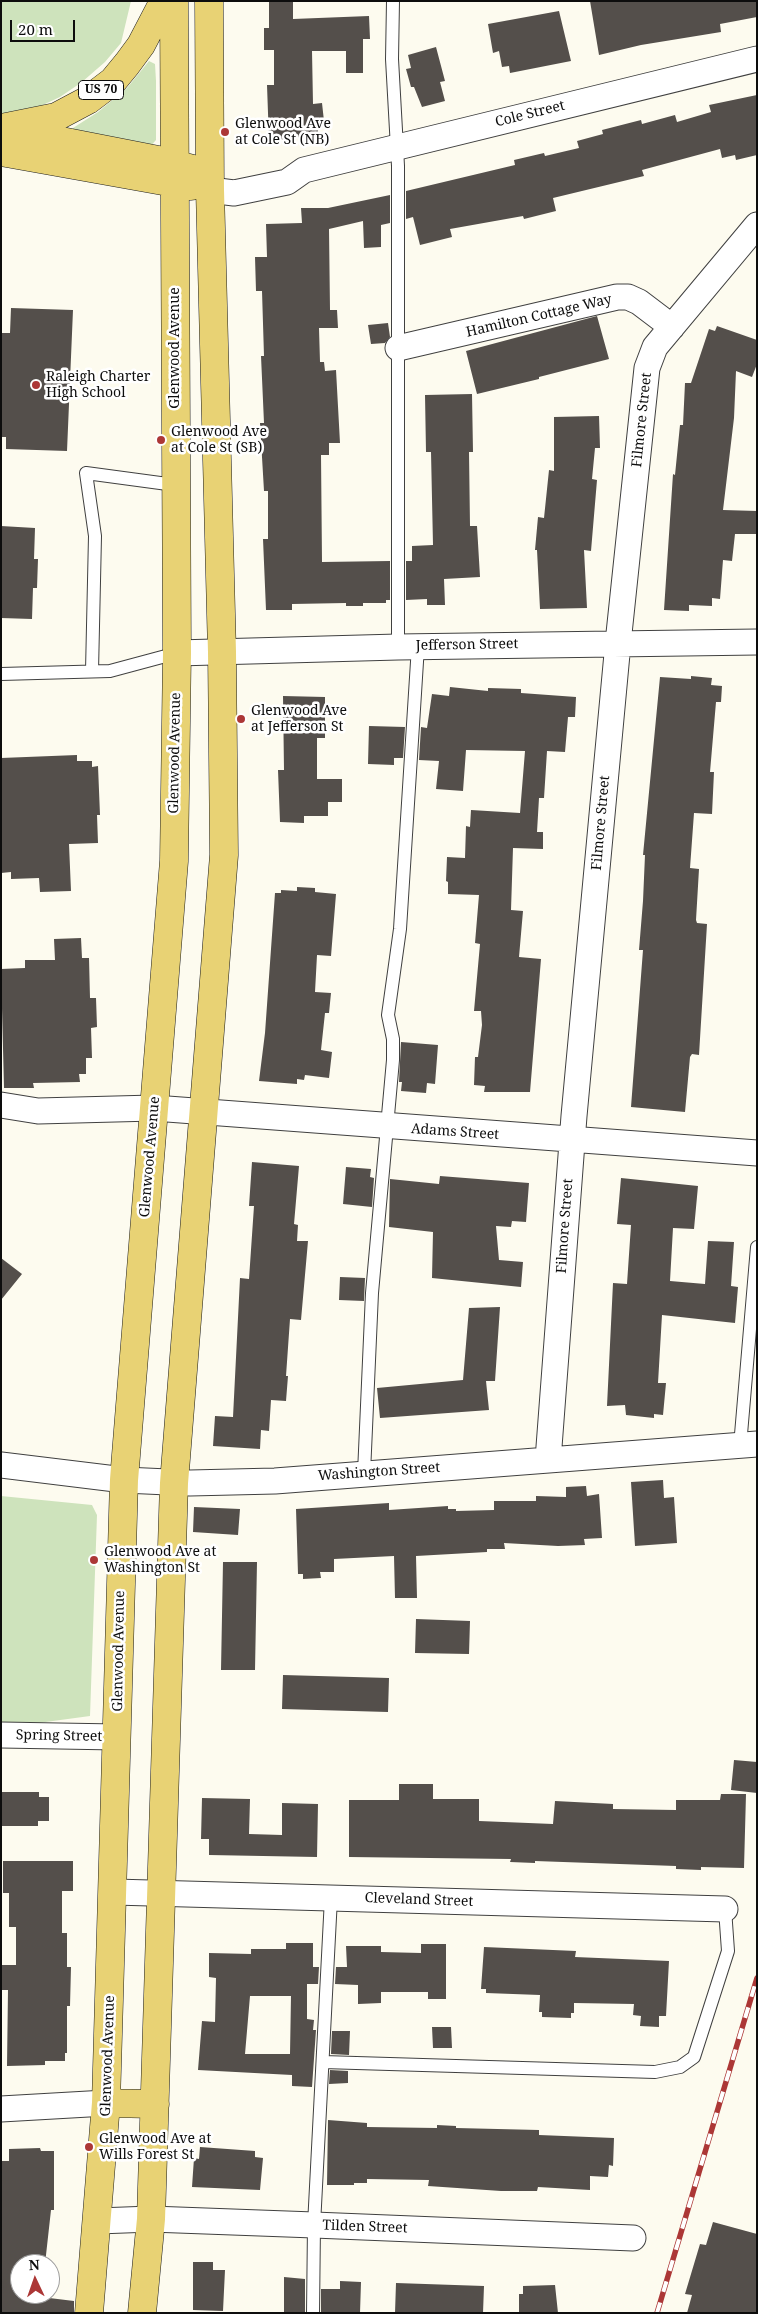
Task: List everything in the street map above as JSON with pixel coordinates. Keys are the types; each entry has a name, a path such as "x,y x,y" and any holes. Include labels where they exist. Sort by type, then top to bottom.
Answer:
{"main road":[{"name":"US 70","path":"1,129 56,117 88,100 112,81 128,64 141,45 164,1"},
{"name":"Glenwood Avenue","path":"89,2313 98,2221 106,2103 114,1892 124,1480 174,861 177,654 174,1"},
{"path":"142,2313 151,2219 174,1483 224,855 222,652 210,182 209,1"},
{"path":"1,129 210,182"},
{"path":"1,152 175,173"},
{"path":"106,2103 154,2104"}],"street":[{"name":"Cole Street","path":"210,182 234,193 288,182 304,170 757,59"},
{"name":"Filmore Street","path":"548,1460 572,1139 618,643 647,368 655,347 757,225"},
{"name":"Hamilton Cottage Way","path":"398,348 617,297 628,297 639,302 672,328"},
{"name":"Jefferson Street","path":"177,654 408,646 757,642"},
{"name":"Adams Street","path":"1,1105 38,1111 154,1108 386,1127 757,1153"},
{"name":"Washington Street","path":"1,1465 124,1480 174,1483 275,1481 748,1445"},
{"name":"Spring Street","path":"1,1735 117,1737"},
{"name":"Cleveland Street","path":"114,1892 725,1909"},
{"path":"1,2109 106,2103"},
{"name":"Tilden Street","path":"98,2221 151,2219 314,2224 633,2238"}],"lane":[{"path":"364,1473 372,1293 393,1060 393,1039 388,1015 400,929 408,646 398,348 398,147 392,59 393,1"},
{"path":"92,671 95,536 86,473 175,485"},
{"path":"1,674 110,671 177,654"},
{"path":"748,1445 757,1247"},
{"path":"313,2313 314,2224 331,1898"},
{"path":"323,2062 655,2072 680,2067 694,2056 728,1951 725,1909"}],"green space":[{"path":"1,1 131,1 121,43 105,62 82,82 60,97 32,110 1,116"},
{"path":"149,61 155,64 156,140 149,148 73,132 73,128 98,112 127,88"},
{"path":"1,1496 92,1505 97,1515 90,1716 1,1728"}],"building":[{"path":"269,1 293,1 293,19 369,16 370,39 363,39 363,73 346,73 346,51 312,51 313,104 322,103 324,121 317,121 318,132 301,133 301,137 269,141 267,85 274,85 274,50 264,50 264,28 269,28"},
{"path":"590,1 757,1 757,17 720,24 721,32 641,45 599,55"},
{"path":"559,11 571,61 510,73 509,66 502,67 499,51 493,53 488,24"},
{"path":"436,47 445,81 440,82 445,101 422,107 414,87 411,87 406,69 411,68 408,55"},
{"path":"757,95 757,155 736,160 735,155 722,158 720,149 642,170 644,176 553,198 556,211 524,219 523,216 450,229 452,237 420,245 413,217 406,219 406,191 515,165 514,160 544,153 545,156 579,148 577,141 603,134 602,130 641,120 642,124 675,115 677,122 711,112 709,105"},
{"path":"390,195 390,223 381,225 381,247 364,248 363,221 329,229 330,310 337,310 338,328 319,328 320,362 324,362 325,371 336,370 340,443 329,443 329,455 321,455 322,562 390,561 390,600 386,600 386,603 363,603 363,606 346,606 346,603 292,604 292,610 266,610 263,539 268,539 268,491 264,491 260,423 264,423 261,356 264,356 262,291 256,291 255,257 267,257 266,224 302,223 301,208 328,208"},
{"name":"Raleigh Charter High School","path":"11,308 73,310 67,451 6,449 6,437 1,437 1,333 10,333"},
{"path":"597,316 609,359 477,394 466,351"},
{"path":"388,323 390,337 385,343 371,344 368,325"},
{"path":"717,326 757,340 757,364 752,377 736,371 734,418 723,510 757,511 757,534 735,534 732,561 723,560 720,599 712,598 712,606 689,605 689,611 664,610 673,474 675,475 680,425 683,425 685,383 691,383 709,329 715,331"},
{"path":"472,394 473,452 469,452 470,526 477,526 480,577 444,579 445,605 427,605 427,599 406,600 406,561 412,561 412,546 433,545 431,452 426,452 425,395"},
{"path":"599,416 600,448 595,448 592,479 597,480 591,551 584,550 587,608 540,609 537,550 535,550 538,517 544,518 549,470 554,471 554,417"},
{"path":"1,526 35,528 34,559 38,559 37,588 33,588 32,619 1,618"},
{"path":"691,676 712,678 711,685 722,686 721,702 716,702 710,772 714,772 712,814 694,813 690,868 699,869 696,920 697,923 707,924 699,1055 692,1054 690,1057 685,1112 631,1107 643,950 639,950 645,855 643,855 660,677 691,679"},
{"path":"450,687 488,691 488,688 521,689 521,693 576,697 575,717 568,717 565,752 547,751 544,798 539,798 537,832 543,832 543,849 513,848 511,910 523,911 519,957 541,959 530,1092 484,1092 485,1086 474,1085 475,1057 478,1057 482,1025 481,1011 474,1011 480,944 475,943 479,895 448,894 448,882 446,881 447,857 465,858 466,826 470,827 471,810 520,813 525,751 466,750 463,791 436,789 439,761 419,760 421,727 427,728 432,694 449,696"},
{"path":"283,696 325,697 325,738 317,738 317,779 342,779 342,802 328,802 328,816 304,816 304,823 280,822 278,770 284,770"},
{"path":"369,726 405,727 403,758 394,758 394,765 368,764"},
{"path":"77,755 77,761 92,761 92,767 98,766 100,815 97,815 98,843 69,844 71,891 40,892 39,878 11,879 11,872 1,873 1,758"},
{"path":"297,887 315,888 315,892 336,894 331,956 317,955 315,992 331,993 329,1013 325,1013 321,1050 332,1052 329,1078 305,1075 304,1080 297,1079 297,1084 259,1081 265,1033 275,893 281,893 281,890 297,891"},
{"path":"81,938 82,958 89,958 90,998 96,998 97,1027 91,1028 92,1058 86,1058 86,1074 79,1074 80,1082 33,1083 34,1088 4,1088 1,969 25,968 25,960 55,960 54,939"},
{"path":"401,1042 438,1045 435,1084 427,1083 426,1093 401,1091 402,1082 399,1082"},
{"path":"252,1162 299,1166 294,1224 298,1225 297,1241 308,1241 301,1320 290,1319 286,1401 271,1400 269,1431 261,1430 260,1449 213,1446 215,1416 233,1417 240,1278 249,1279 254,1206 249,1206"},
{"path":"346,1167 371,1169 370,1177 374,1178 372,1207 343,1204"},
{"path":"440,1176 529,1183 526,1222 512,1221 511,1227 496,1226 499,1260 523,1262 521,1287 432,1278 433,1232 389,1227 390,1179 439,1184"},
{"path":"621,1178 698,1186 694,1229 673,1228 670,1281 705,1284 708,1241 734,1242 731,1286 738,1287 735,1323 662,1315 658,1383 666,1383 663,1415 654,1414 654,1418 626,1415 625,1405 607,1406 613,1283 627,1284 631,1225 617,1224"},
{"path":"1,1258 22,1274 1,1300"},
{"path":"340,1277 365,1278 364,1301 339,1300"},
{"path":"500,1307 495,1381 486,1381 489,1410 380,1418 377,1388 463,1380 469,1308"},
{"path":"663,1480 664,1498 674,1497 677,1543 635,1546 631,1482"},
{"path":"586,1486 587,1496 599,1494 602,1538 584,1539 585,1545 558,1546 504,1543 505,1549 487,1549 487,1552 416,1556 417,1598 395,1598 394,1556 334,1559 334,1572 320,1572 321,1578 303,1579 303,1574 298,1574 296,1509 389,1503 389,1510 448,1506 448,1509 456,1509 456,1511 494,1510 494,1501 536,1501 536,1496 566,1497 566,1487"},
{"path":"194,1507 240,1509 238,1535 193,1532"},
{"path":"223,1562 257,1562 255,1670 221,1670"},
{"path":"416,1619 470,1621 469,1654 415,1653"},
{"path":"283,1675 389,1678 388,1712 282,1709"},
{"path":"734,1760 757,1762 757,1793 731,1790"},
{"path":"399,1784 433,1784 433,1799 479,1799 479,1821 553,1824 555,1801 613,1804 613,1809 676,1810 676,1800 720,1800 721,1794 746,1794 744,1868 701,1867 701,1870 676,1869 676,1866 535,1861 535,1863 510,1862 511,1859 349,1857 349,1800 399,1800"},
{"path":"1,1792 39,1792 39,1797 49,1797 49,1821 38,1821 38,1826 1,1826"},
{"path":"202,1798 250,1799 249,1834 282,1835 282,1803 318,1804 317,1857 209,1855 209,1839 201,1839"},
{"path":"3,1861 73,1861 73,1891 62,1891 62,1933 67,1933 67,1967 71,1967 70,2006 67,2006 67,2053 65,2053 65,2061 45,2061 45,2065 7,2066 8,1990 1,1990 1,1965 16,1965 16,1927 9,1927 9,1893 3,1893"},
{"path":"286,1943 313,1943 313,1967 319,1967 318,1984 307,1984 307,2019 314,2020 313,2030 316,2030 312,2087 292,2086 292,2075 198,2070 202,2021 215,2022 216,1978 209,1977 209,1953 251,1954 251,1949 286,1949","holes":["250,1996 291,1996 290,2054 245,2054"]},
{"path":"421,1944 446,1944 446,1999 428,1999 428,1992 381,1992 381,2003 358,2004 358,1985 335,1984 336,1967 347,1967 346,1946 381,1946 381,1952 421,1953"},
{"path":"484,1947 576,1951 575,1957 669,1961 666,2016 659,2016 659,2027 640,2026 641,2016 633,2015 634,2004 574,2003 574,2013 571,2013 571,2018 542,2017 542,2012 539,2012 540,1995 486,1993 486,1989 481,1989"},
{"path":"432,2027 451,2027 452,2048 433,2048"},
{"path":"332,2031 350,2031 349,2055 331,2054"},
{"path":"330,2070 348,2071 348,2083 329,2084"},
{"path":"328,2120 367,2123 367,2127 437,2128 437,2125 456,2126 456,2128 539,2130 539,2135 614,2138 613,2166 609,2165 608,2177 590,2176 590,2190 538,2187 537,2191 501,2191 428,2186 429,2180 367,2179 367,2183 354,2183 354,2185 327,2185"},
{"path":"200,2147 255,2151 255,2157 263,2158 260,2190 192,2187 194,2158 199,2159"},
{"path":"40,2148 41,2151 54,2151 54,2210 51,2210 46,2254 10,2254 10,2304 60,2304 60,2299 74,2301 74,2313 1,2313 1,2161 9,2161 9,2149"},
{"path":"713,2222 757,2234 757,2313 687,2313 692,2295 685,2294 700,2244 706,2245"},
{"path":"193,2262 213,2262 213,2270 225,2270 223,2311 193,2310"},
{"path":"284,2277 305,2279 305,2313 284,2313"},
{"path":"340,2281 361,2282 360,2313 321,2313 321,2289 340,2289"},
{"path":"396,2283 484,2286 483,2313 395,2313"},
{"path":"555,2285 558,2313 519,2313 519,2294 523,2294 523,2286"}],"railway":[{"path":"657,2313 757,1978"}],"place":[{"name":"Glenwood Ave at Cole St (NB)","path":"225,132"},
{"name":"Raleigh Charter High School","path":"36,385"},
{"name":"Glenwood Ave at Cole St (SB)","path":"161,440"},
{"name":"Glenwood Ave at Jefferson St","path":"241,719"},
{"name":"Glenwood Ave at Washington St","path":"94,1560"},
{"name":"Glenwood Ave at Wills Forest St","path":"89,2147"}]}
